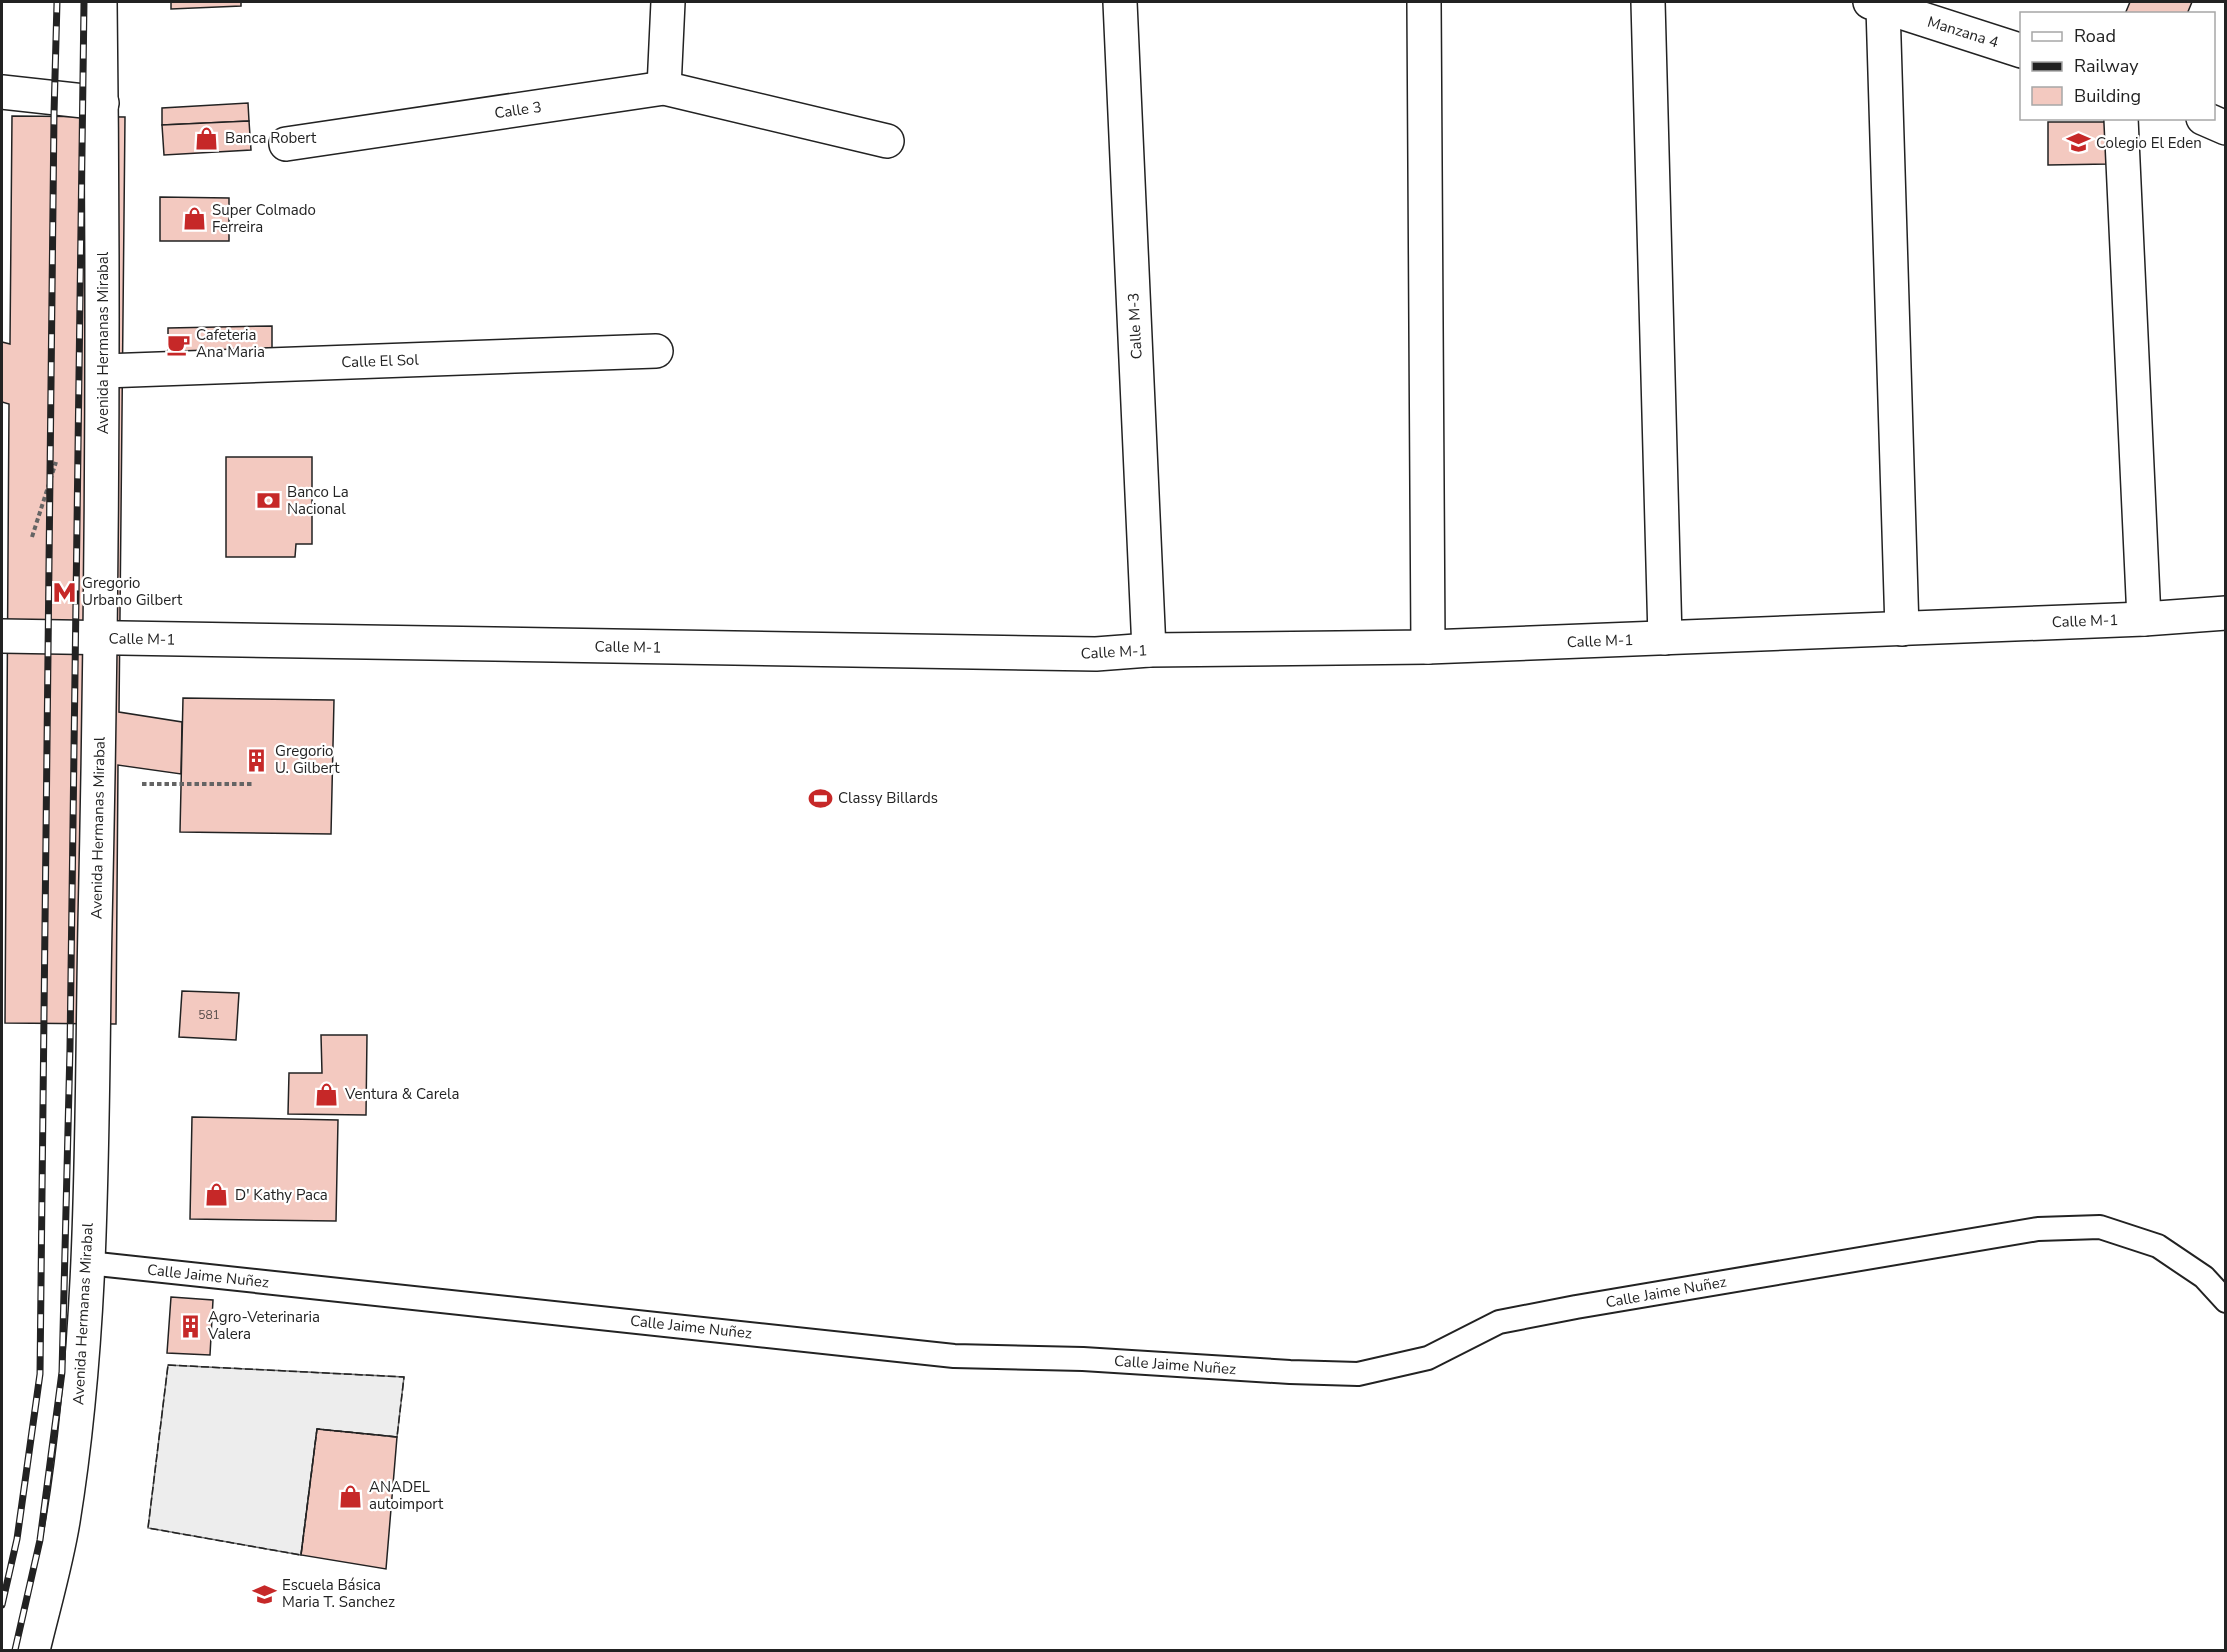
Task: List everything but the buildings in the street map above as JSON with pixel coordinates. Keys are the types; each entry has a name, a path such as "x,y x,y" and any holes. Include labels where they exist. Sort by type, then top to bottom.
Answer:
{"street":[{"name":"Avenida Hermanas Mirabal","path":"33,1650 63,1524 81,1388 88,1263 102,638 104,372 100,2"},
{"path":"668,2 664,88 887,141"},
{"name":"Calle M-3","path":"1120,2 1149,650"},
{"path":"1424,2 1428,647"},
{"path":"1648,2 1665,638"},
{"path":"1877,4 1902,629"},
{"name":"Manzana 4","path":"1877,4 2020,50"},
{"name":"Calle 3","path":"286,144 664,88"},
{"path":"2,92 102,103"},
{"path":"2121,120 2144,619"},
{"path":"2208,120 2226,128"},
{"name":"Calle El Sol","path":"104,372 656,351"},
{"name":"Calle M-1","path":"2,636 1096,654 1149,650 1428,647 2144,619 2226,613"}],"lane":[{"name":"Calle Jaime Nuñez","path":"88,1263 954,1356 1083,1359 1279,1372 1358,1374 1428,1358 1499,1322 1610,1301 2038,1229 2100,1227 2158,1245 2204,1277 2226,1301"}],"path":[{"path":"32,537 57,458"},
{"path":"180,785 252,784"}],"shaded area":[{"path":"168,1365 404,1377 397,1437 317,1429 301,1555 148,1528"}],"railway":[{"path":"2,1605 17,1539 40,1374 57,2"},
{"path":"15,1650 40,1540 62,1372 70,1048 84,2"}],"fence":[{"path":"168,1365 404,1377 397,1437 317,1429 301,1555 148,1528 168,1365"}],"place":[{"name":"Banca Robert","path":"207,138"},
{"name":"Colegio El Eden","path":"2078,143"},
{"name":"Super Colmado Ferreira","path":"194,219"},
{"name":"Cafeteria Ana Maria","path":"178,344"},
{"name":"Banco La Nacional","path":"269,501"},
{"name":"Gregorio Urbano Gilbert","path":"64,592"},
{"name":"Gregorio U. Gilbert","path":"257,760"},
{"name":"Classy Billards","path":"820,798"},
{"name":"Ventura & Carela","path":"327,1094"},
{"name":"D' Kathy Paca","path":"217,1195"},
{"name":"Agro-Veterinaria Valera","path":"190,1326"},
{"name":"ANADEL autoimport","path":"351,1496"},
{"name":"Escuela Básica Maria T. Sanchez","path":"264,1594"}]}
